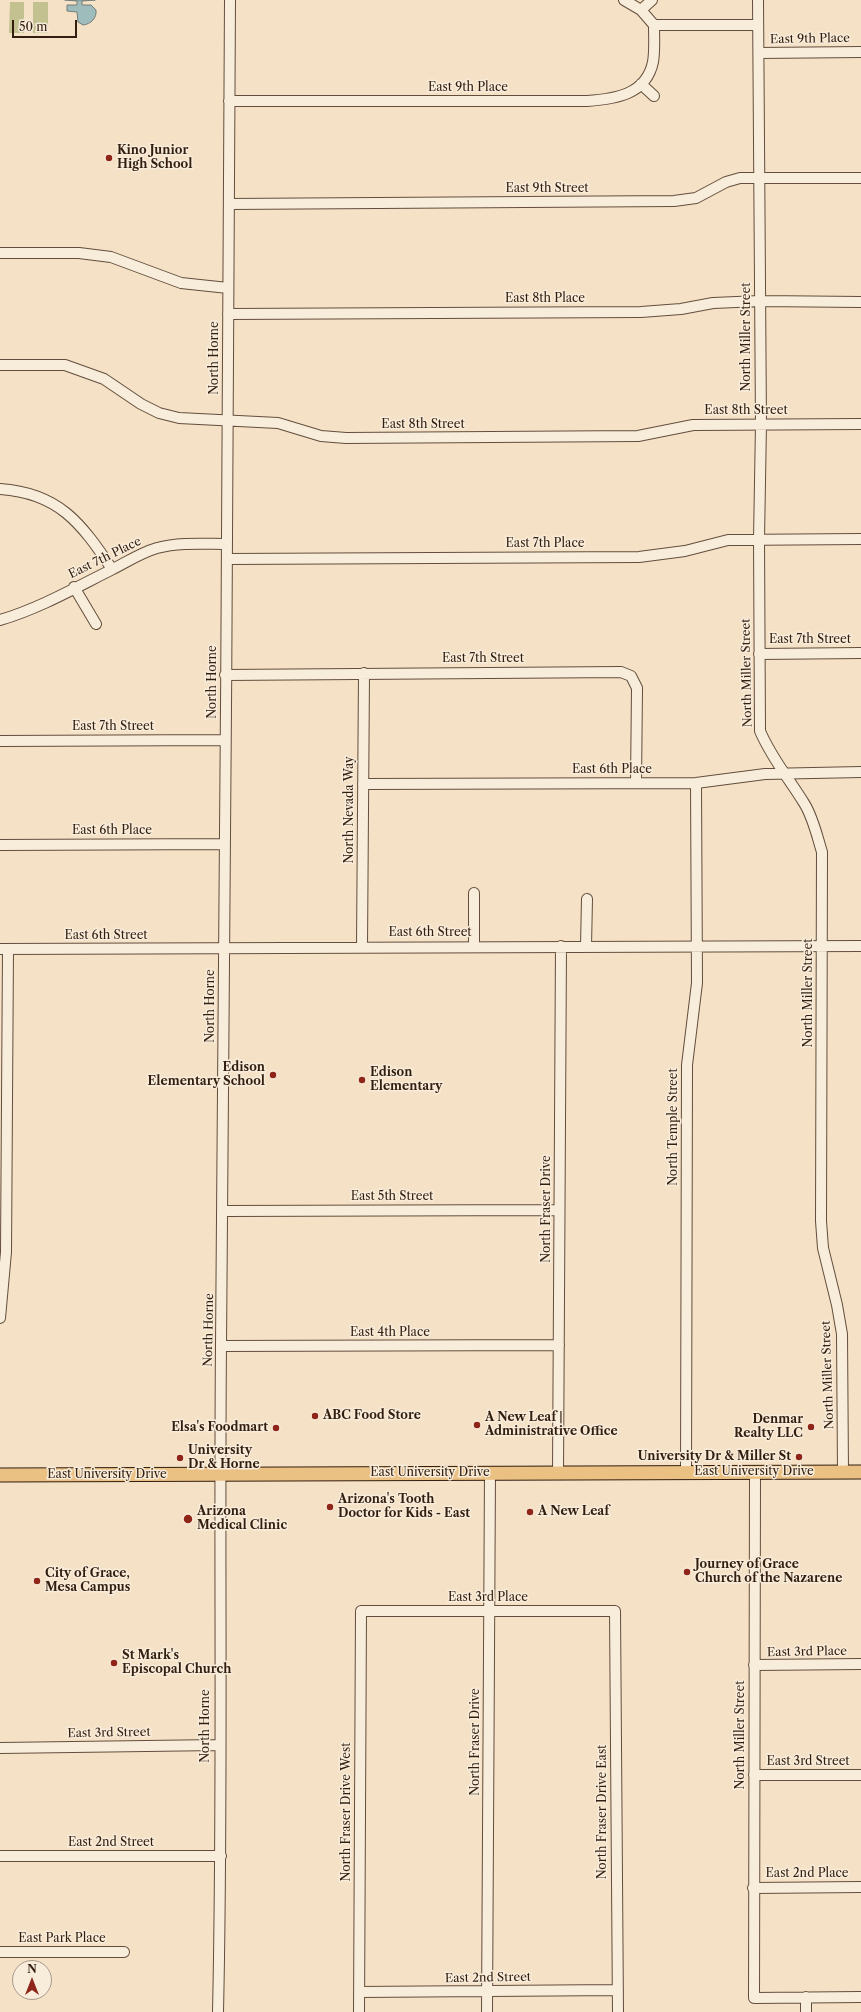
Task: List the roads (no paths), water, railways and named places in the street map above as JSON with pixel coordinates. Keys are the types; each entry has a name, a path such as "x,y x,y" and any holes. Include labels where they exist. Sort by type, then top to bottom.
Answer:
{"main road":[{"name":"East University Drive","path":"0,1475 220,1475 490,1472 861,1472"}],"street":[{"name":"North Horne","path":"218,2012 221,1856 219,1745 220,1475 224,1211 225,675 230,0"},
{"path":"624,0 641,10 654,25 758,25"},
{"path":"641,10 652,0"},
{"name":"North Miller Street","path":"758,0 761,424 759,539 760,731 770,753 804,804 816,832 822,852 821,1220 822,1248 837,1305 842,1334 843,1472"},
{"name":"East 9th Place","path":"229,101 613,100 627,94 641,84 649,73 653,62 654,25"},
{"name":"East 9th Place","path":"759,53 861,52"},
{"path":"641,84 654,96"},
{"name":"East 9th Street","path":"229,204 674,202 696,198 726,182 740,178 861,178"},
{"path":"0,253 79,253 111,257 180,284 228,288"},
{"name":"East 8th Place","path":"228,314 641,312 682,309 713,303 760,301 861,302"},
{"name":"East 8th Street","path":"0,365 65,365 104,379 123,393 159,413 195,420 278,423 321,436 346,438 638,436 693,425 861,424"},
{"path":"0,489 28,492 44,499 76,520 89,534 112,569"},
{"name":"East 7th Place","path":"227,559 639,557 686,551 728,540 861,539"},
{"name":"East 7th Place","path":"0,620 25,612 112,569 133,556 158,548 182,544 227,544"},
{"path":"74,587 96,624"},
{"name":"East 7th Street","path":"759,654 861,653"},
{"name":"East 7th Street","path":"225,675 617,671 626,674 634,680 637,688 636,783"},
{"name":"North Nevada Way","path":"362,947 364,673"},
{"name":"East 7th Street","path":"0,741 225,740"},
{"name":"East 6th Place","path":"363,784 696,783 783,773 861,772"},
{"name":"North Temple Street","path":"686,1473 687,1065 697,983 696,783"},
{"name":"East 6th Place","path":"0,845 225,844"},
{"path":"474,893 474,946"},
{"path":"586,946 587,899"},
{"name":"East 6th Street","path":"4,949 474,946 861,946"},
{"name":"North Fraser Drive","path":"558,1473 561,946"},
{"path":"0,1318 6,1252 4,949"},
{"name":"East 5th Street","path":"224,1211 559,1210"},
{"name":"East 4th Place","path":"221,1346 559,1345"},
{"name":"North Fraser Drive","path":"487,2012 490,1472"},
{"name":"North Miller Street","path":"755,1473 753,1888 754,1998 806,1997"},
{"name":"East 3rd Place","path":"362,1611 614,1611"},
{"name":"North Fraser Drive West","path":"359,2012 362,1611"},
{"name":"North Fraser Drive East","path":"614,1611 618,2012"},
{"name":"East 3rd Place","path":"754,1665 861,1664"},
{"name":"East 3rd Street","path":"0,1748 219,1745"},
{"name":"East 3rd Street","path":"754,1775 861,1775"},
{"name":"East 2nd Street","path":"0,1856 221,1856"},
{"name":"East 2nd Place","path":"753,1888 861,1887"},
{"name":"East Park Place","path":"0,1952 124,1952"},
{"name":"East 2nd Street","path":"359,1992 618,1990"},
{"path":"806,2012 806,1997 861,1997"}],"water":[{"path":"65,0 95,0 82,1 82,5 91,5 96,10 93,20 89,23 83,25 78,22 77,12 67,11 67,5 77,5 77,1"}],"place":[{"name":"Kino Junior High School","path":"109,158"},
{"name":"Edison Elementary School","path":"273,1075"},
{"name":"Edison Elementary","path":"362,1080"},
{"name":"ABC Food Store","path":"315,1416"},
{"name":"A New Leaf | Administrative Office","path":"477,1425"},
{"name":"Denmar Realty LLC","path":"811,1427"},
{"name":"Elsa's Foodmart","path":"276,1428"},
{"name":"University Dr & Miller St","path":"799,1457"},
{"name":"University Dr & Horne","path":"180,1458"},
{"name":"Arizona's Tooth Doctor for Kids - East","path":"330,1507"},
{"name":"A New Leaf","path":"530,1512"},
{"name":"Arizona Medical Clinic","path":"188,1519"},
{"name":"Journey of Grace Church of the Nazarene","path":"687,1572"},
{"name":"City of Grace, Mesa Campus","path":"37,1581"},
{"name":"St Mark's Episcopal Church","path":"114,1663"}]}
